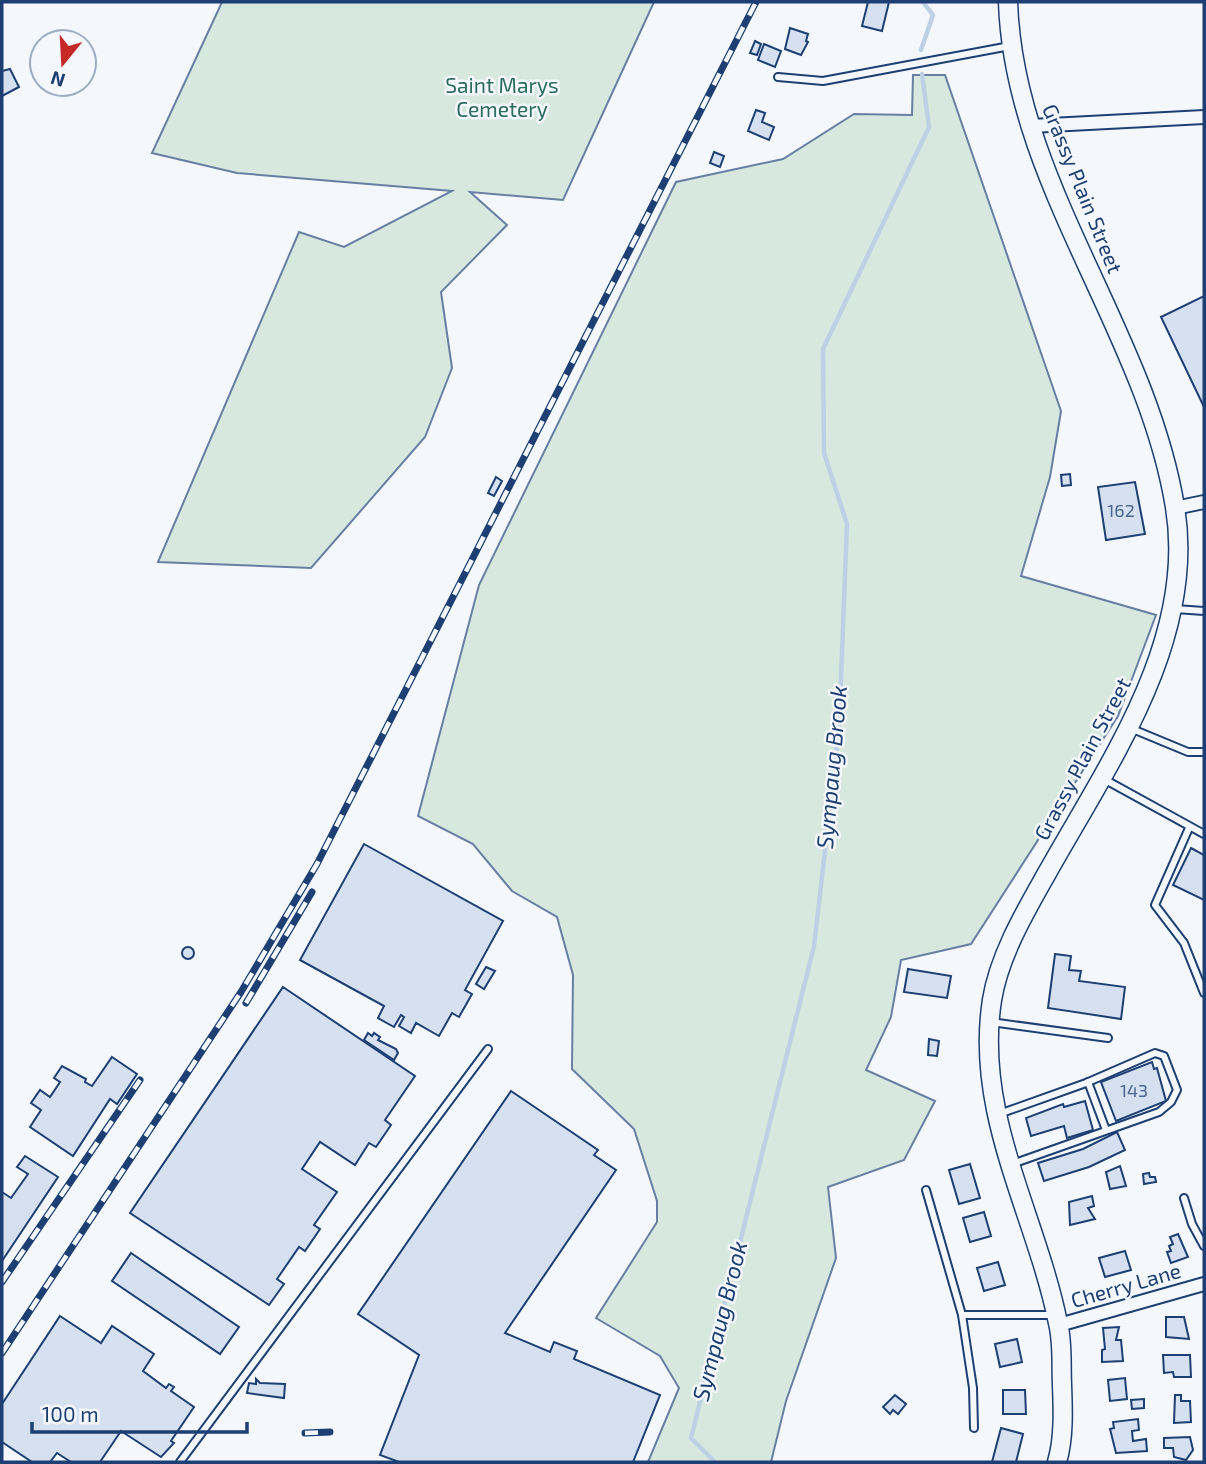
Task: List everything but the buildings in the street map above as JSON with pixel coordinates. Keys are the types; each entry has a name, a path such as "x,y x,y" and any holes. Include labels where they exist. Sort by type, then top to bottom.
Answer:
{"main road":[{"name":"Grassy Plain Street","path":"1008,2 1010,46 1045,167 1149,410 1175,508 1177,567 1170,608 1151,679 1128,727 1028,908 1003,962 993,993 986,1038 990,1092 1057,1320 1063,1400 1057,1462"}],"street":[{"path":"1031,126 1204,117"},
{"path":"1175,508 1204,502"},
{"name":"Cherry Lane","path":"1057,1320 1204,1284"}],"lane":[{"path":"778,77 823,81 1010,46"},
{"path":"1170,608 1204,611"},
{"path":"1128,727 1188,752 1204,752"},
{"path":"1101,777 1204,834"},
{"path":"1189,828 1156,905 1184,943 1204,993"},
{"path":"989,1022 1108,1038"},
{"path":"180,1462 488,1049"},
{"path":"996,1115 1041,1096 1088,1082 1155,1053 1164,1056 1177,1090 1171,1102 1159,1111 1010,1165"},
{"path":"1088,1082 1106,1130"},
{"path":"926,1190 962,1315 973,1388 974,1428"},
{"path":"1184,1198 1192,1224 1204,1246"},
{"path":"962,1315 1057,1320"}],"green space":[{"name":"Saint Marys Cemetery","path":"222,2 654,2 563,200 470,192 507,225 441,292 452,368 425,437 311,568 158,562 299,232 344,247 452,191 237,173 152,153"},
{"path":"913,75 945,75 1061,411 1050,477 1021,576 1156,615 1118,716 971,944 901,960 891,1017 866,1070 935,1101 904,1160 828,1187 836,1258 786,1401 771,1462 648,1462 679,1388 660,1356 596,1318 657,1222 657,1201 634,1129 572,1069 573,975 557,917 512,891 473,844 418,816 479,585 676,182 783,159 854,114 912,115"}],"waterway":[{"name":"Sympaug Brook","path":"921,50 933,15 923,2"},
{"name":"Sympaug Brook","path":"715,1462 691,1438 814,946 839,729 847,524 824,453 823,349 929,127 922,74"}],"railway":[{"path":"2,1353 241,992 317,864 756,2"},
{"path":"246,1003 312,892"},
{"path":"2,1282 140,1080"},
{"path":"305,1433 330,1432"}]}
